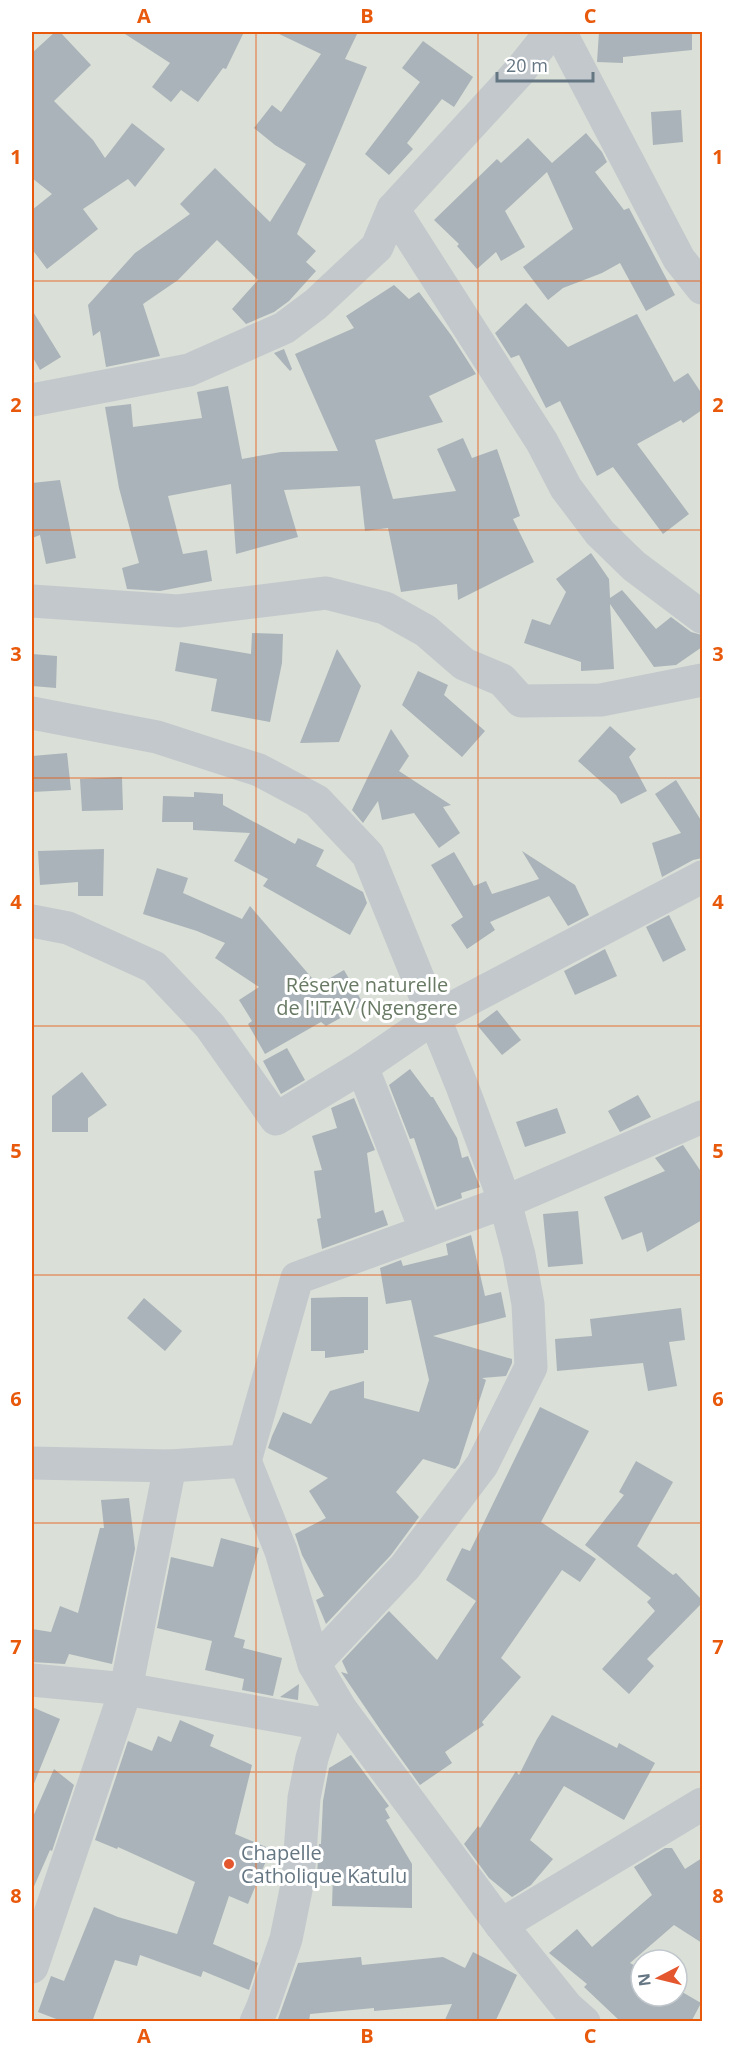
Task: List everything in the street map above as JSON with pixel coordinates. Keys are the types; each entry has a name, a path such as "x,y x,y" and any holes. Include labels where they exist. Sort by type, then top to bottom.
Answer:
{"street":[{"path":"32,400 189,370 284,328 316,304 377,247 393,209 519,72 551,32"},
{"path":"560,32 691,255 702,288"},
{"path":"393,209 542,442 566,488 600,533 634,566 702,617"},
{"path":"32,601 178,611 326,593 385,608 426,631 464,663 502,680 521,701 601,700 702,680"},
{"path":"32,713 158,737 259,770 317,801 368,855 435,1017 504,1202 519,1255 528,1304 531,1367 482,1465 405,1567 314,1664"},
{"path":"32,921 68,928 154,968 210,1026 276,1119 362,1067 435,1017 702,877"},
{"path":"362,1067 426,1231"},
{"path":"570,2017 501,1925 332,1716 280,1551 245,1461 297,1278 504,1202 702,1118"},
{"path":"32,1463 170,1466 245,1461"},
{"path":"32,1967 126,1689 170,1466"},
{"path":"32,1680 126,1689 332,1716"},
{"path":"256,2022 286,1940 298,1880 304,1798 312,1758 332,1716"},
{"path":"501,1925 702,1804"}],"green space":[{"name":"Réserve naturelle de l'ITAV (Ngengere","path":"32,32 702,32 702,2021 32,2022"}],"building":[{"path":"55,32 60,32 91,65 54,101 93,140 105,158 132,123 165,149 135,187 128,179 83,209 98,229 47,269 32,249 32,210 52,194 32,178 32,53"},
{"path":"122,32 244,32 226,69 223,68 198,102 181,90 171,102 152,87 170,63"},
{"path":"275,32 358,32 345,59 367,67 297,234 316,251 306,262 316,271 289,301 274,312 246,324 232,309 258,280 217,240 178,280 143,304 160,356 106,367 100,331 93,336 88,305 135,253 190,214 180,204 215,168 270,222 306,164 275,145 254,128 272,105 281,112 321,54"},
{"path":"599,32 692,32 692,50 623,57 623,63 597,62"},
{"path":"423,41 473,77 454,107 442,99 407,143 413,149 389,175 365,154 420,82 402,68"},
{"path":"681,110 683,142 653,145 651,112"},
{"path":"586,133 602,152 607,162 595,172 624,210 629,208 675,295 646,311 620,263 602,273 563,288 548,300 523,267 573,229 547,172 505,211 525,247 501,261 496,252 477,269 457,246 459,244 434,220 497,159 501,163 528,138 552,163"},
{"path":"394,285 409,299 419,292 476,374 429,396 443,422 375,440 393,499 456,491 437,449 463,438 472,458 497,449 520,516 513,519 534,562 458,600 457,584 401,592 388,528 365,531 360,486 284,490 298,537 236,554 231,484 168,496 183,554 207,550 212,581 160,591 127,589 122,568 139,563 119,488 105,407 131,404 133,427 202,418 197,392 228,386 242,459 281,452 338,451 295,354 354,328 346,316"},
{"path":"526,303 568,347 637,314 674,382 688,373 702,394 702,410 683,423 681,420 637,444 689,514 663,534 613,467 597,476 560,401 546,408 519,355 511,358 495,333"},
{"path":"32,310 61,357 40,370 32,356"},
{"path":"284,349 292,369 290,371 274,353"},
{"path":"60,480 76,558 46,564 40,535 32,538 32,483"},
{"path":"591,553 609,579 610,598 622,590 656,629 671,617 691,632 702,635 702,647 676,665 654,667 610,604 614,669 581,671 581,662 524,643 532,619 550,625 566,592 556,579"},
{"path":"252,633 283,634 282,663 270,722 211,711 217,679 175,671 180,642 251,654"},
{"path":"337,649 361,686 339,742 300,743"},
{"path":"32,654 57,656 56,688 32,686"},
{"path":"418,671 448,685 444,695 485,731 462,757 402,705"},
{"path":"610,726 636,749 629,757 647,791 621,804 616,795 578,761"},
{"path":"391,729 409,756 399,771 451,805 443,807 460,833 439,848 414,813 382,820 378,801 363,823 352,810"},
{"path":"67,753 71,790 32,792 32,756"},
{"path":"122,777 123,810 82,811 80,779"},
{"path":"676,780 702,822 702,858 693,860 662,877 652,843 681,833 655,794"},
{"path":"194,792 223,794 223,805 295,844 298,838 324,850 316,866 363,892 367,903 350,935 263,886 268,879 234,861 250,833 193,830 193,822 162,822 163,796 194,797"},
{"path":"104,849 103,896 78,896 78,882 40,885 38,851"},
{"path":"522,851 575,885 589,915 568,926 549,896 490,922 495,930 467,949 451,925 463,917 431,865 454,852 474,886 486,881 492,894 539,879"},
{"path":"157,868 188,878 183,893 242,919 250,906 318,985 344,970 364,1005 326,1026 321,1022 265,1054 248,1024 252,1021 239,1000 259,987 215,958 225,943 197,931 143,914"},
{"path":"669,915 686,950 663,962 646,927"},
{"path":"605,949 617,976 575,995 564,971"},
{"path":"497,1010 521,1040 502,1055 477,1025"},
{"path":"287,1048 305,1080 281,1094 263,1061"},
{"path":"410,1069 433,1097 457,1138 462,1158 468,1156 480,1187 461,1193 462,1198 437,1207 414,1138 410,1139 389,1085"},
{"path":"82,1072 107,1105 88,1118 88,1132 52,1132 52,1096"},
{"path":"638,1095 651,1117 620,1132 608,1111"},
{"path":"354,1098 375,1150 367,1153 375,1213 383,1210 388,1225 322,1249 317,1219 321,1218 314,1171 322,1170 312,1136 337,1128 331,1108"},
{"path":"557,1108 566,1133 525,1147 516,1122"},
{"path":"683,1145 702,1173 702,1220 647,1252 642,1232 622,1240 604,1197 665,1171 655,1158"},
{"path":"578,1211 583,1264 548,1267 543,1214"},
{"path":"471,1235 485,1296 501,1292 506,1317 433,1336 512,1359 512,1363 506,1376 482,1378 486,1380 459,1464 455,1469 423,1459 396,1492 419,1517 391,1555 326,1624 316,1600 324,1596 302,1555 295,1534 326,1518 309,1491 328,1478 268,1448 272,1436 283,1412 311,1424 330,1391 364,1381 364,1398 419,1412 429,1380 411,1300 386,1304 380,1268 401,1260 403,1266 448,1255 446,1244"},
{"path":"368,1297 368,1350 364,1350 364,1353 325,1358 325,1351 311,1351 311,1298"},
{"path":"144,1298 182,1331 165,1351 127,1318"},
{"path":"681,1308 685,1340 669,1342 677,1386 648,1391 643,1363 557,1371 555,1339 592,1336 590,1319"},
{"path":"540,1407 589,1431 541,1522 596,1559 580,1582 562,1570 501,1658 521,1677 482,1722 484,1725 445,1752 452,1763 420,1785 341,1672 348,1674 342,1661 389,1611 437,1660 476,1601 446,1580 462,1548 470,1551"},
{"path":"636,1461 673,1482 637,1546 673,1575 676,1573 702,1600 702,1603 647,1659 654,1666 629,1694 602,1669 655,1611 647,1602 651,1598 585,1545 624,1495 619,1492"},
{"path":"129,1498 135,1549 112,1664 69,1654 65,1664 32,1662 32,1629 51,1632 60,1606 78,1613 100,1528 104,1528 101,1500"},
{"path":"221,1538 259,1548 234,1637 245,1640 243,1648 282,1658 273,1696 242,1690 244,1679 205,1670 212,1641 157,1628 171,1557 213,1567"},
{"path":"299,1684 298,1700 280,1697"},
{"path":"32,1707 60,1719 33,1786 32,1786"},
{"path":"552,1715 617,1748 619,1743 655,1763 624,1820 564,1786 530,1840 553,1859 531,1885 512,1897 489,1878 464,1844 478,1826 480,1828 516,1771 519,1775"},
{"path":"180,1720 214,1735 210,1746 252,1765 235,1834 271,1849 248,1904 229,1896 213,1944 258,1963 249,1990 203,1971 201,1977 140,1955 137,1966 115,1960 92,2022 64,2022 38,2012 51,1976 64,1981 94,1907 118,1917 177,1934 195,1882 118,1847 117,1849 95,1840 128,1741 152,1751 158,1736 171,1742"},
{"path":"351,1755 389,1806 385,1809 390,1818 386,1820 412,1864 412,1908 332,1906 333,1875 317,1875 323,1801 329,1768"},
{"path":"54,1769 74,1785 52,1851 50,1850 32,1891 32,1819"},
{"path":"665,1848 672,1848 685,1869 702,1858 702,1943 674,1925 647,1948 629,1948 629,2008 689,2008 689,1996 701,2003 691,2022 621,2022 584,1987 587,1984 549,1953 577,1929 592,1947 652,1895 634,1867"},
{"path":"473,1952 517,1975 495,2022 444,2022 452,2004 310,2014 309,2022 277,2022 298,1963 361,1957 362,1965 443,1957 465,1968"}],"place":[{"name":"Chapelle Catholique Katulu","path":"229,1864"}]}
